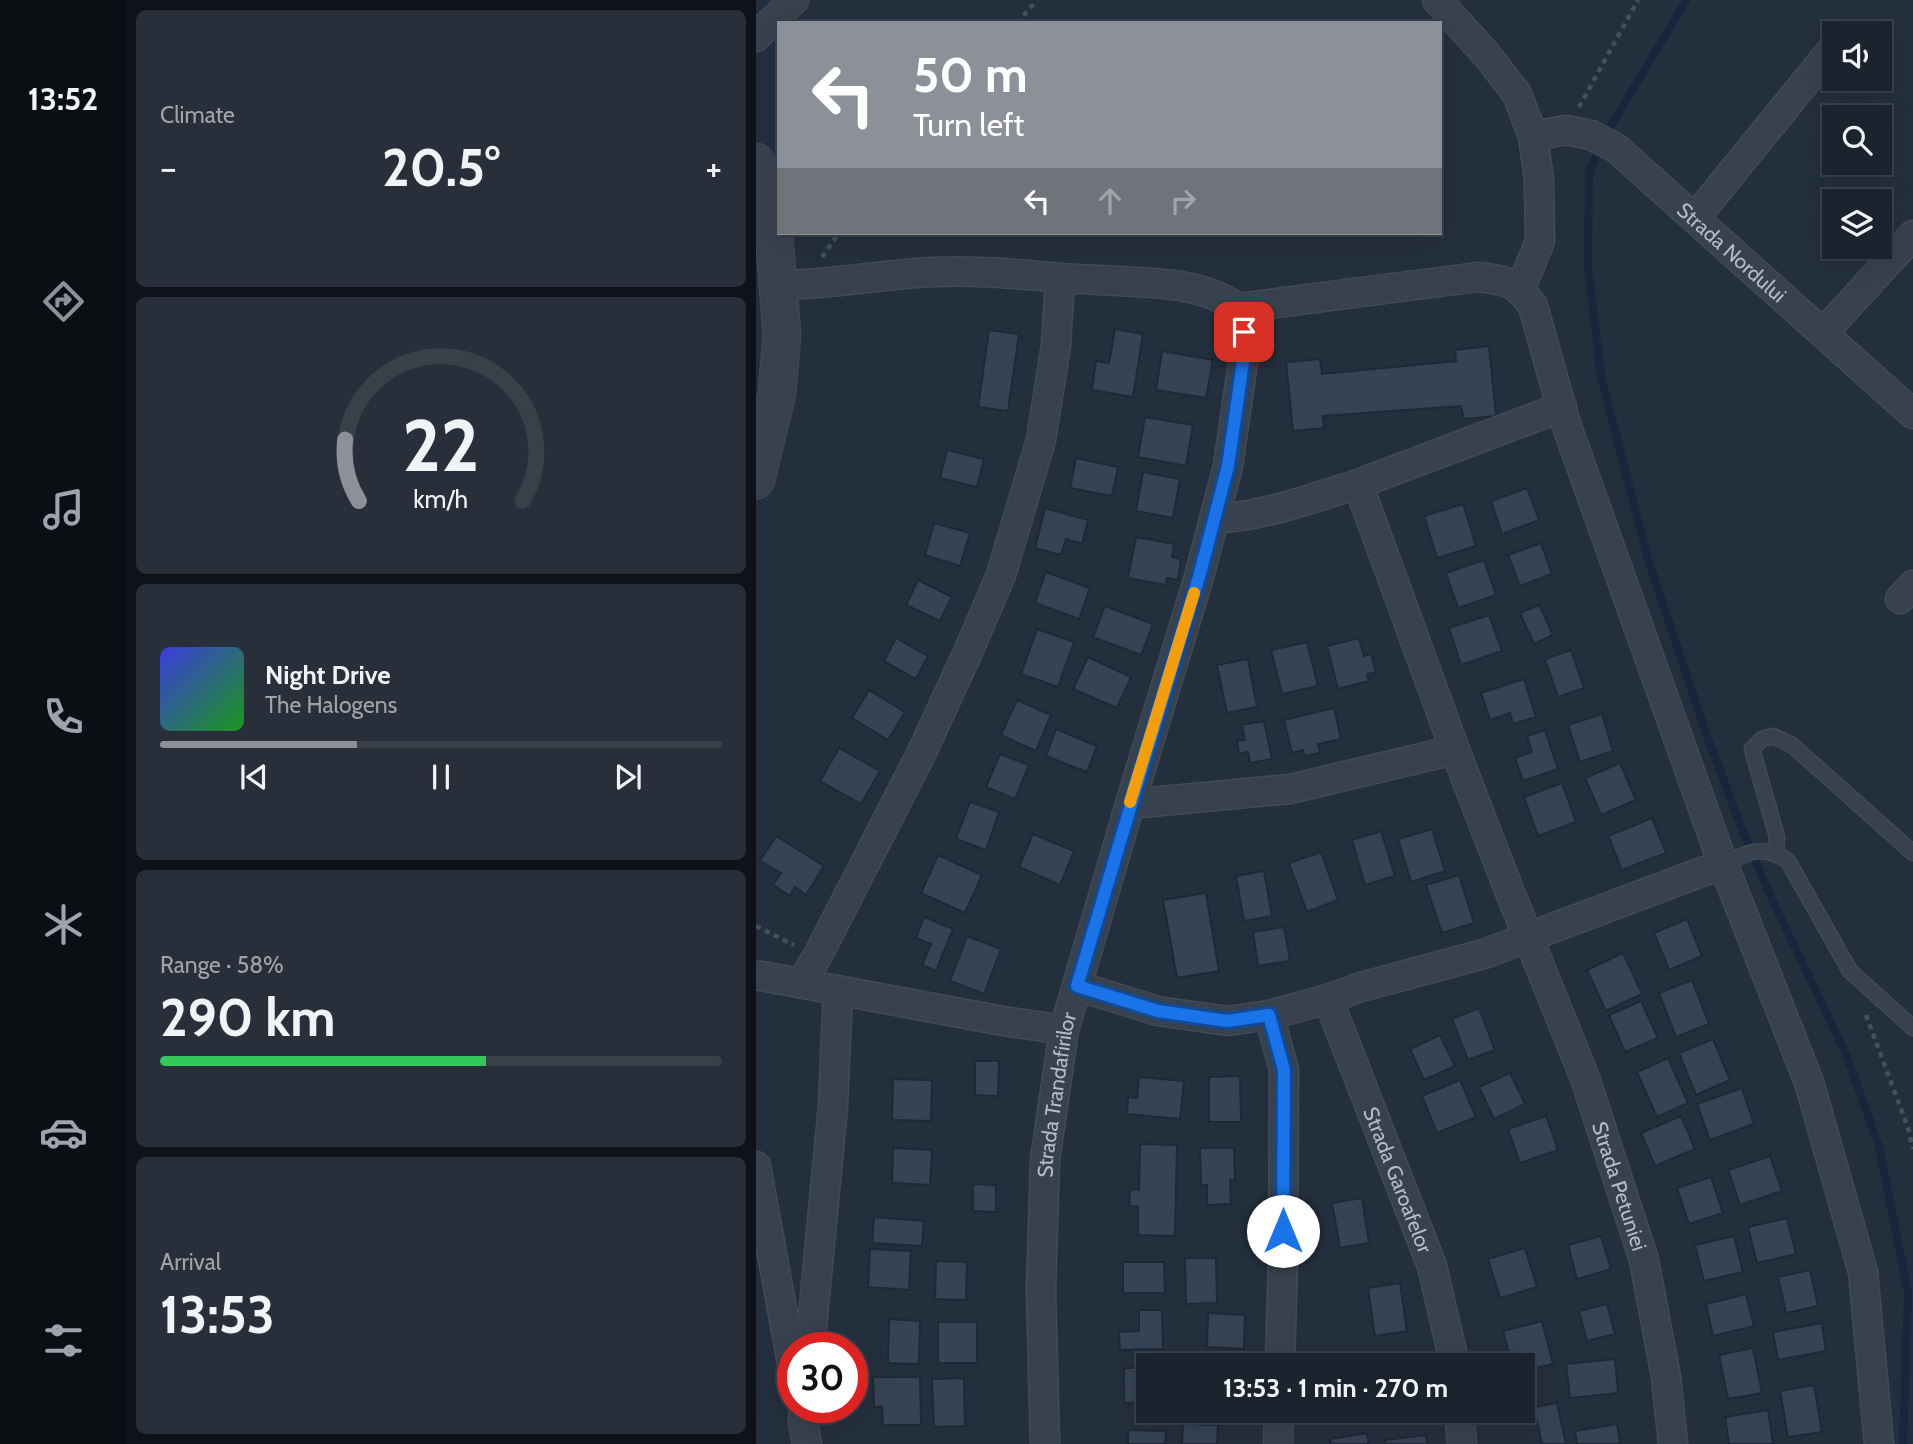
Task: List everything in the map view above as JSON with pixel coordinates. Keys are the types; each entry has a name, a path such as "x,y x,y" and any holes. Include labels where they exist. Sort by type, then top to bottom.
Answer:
{"street":[{"path":"756,37 794,0"},
{"path":"1437,0 1486,54 1517,94 1532,136 1539,180 1540,241 1521,290"},
{"path":"1695,218 1822,62"},
{"path":"1532,136 1579,132"},
{"name":"Strada Nordului","path":"1579,132 1616,148 1913,414"},
{"path":"756,162 774,235 782,335 777,393 756,480"},
{"path":"1823,333 1913,235"},
{"path":"779,285 807,285 933,272 997,272 1060,279 1176,284 1224,298 1238,308 1478,277 1506,281 1521,290 1533,306 1566,424 1732,860 1809,1082 1863,1272 1879,1444"},
{"path":"801,984 926,743 1002,575 1041,440 1056,345 1060,279"},
{"name":"Strada Trandafirilor","path":"1045,1444 1041,1290 1045,1160 1064,1030 1199,577 1228,466 1245,348 1243,316 1238,308"},
{"path":"1214,519 1268,511 1358,484 1562,407"},
{"name":"Strada Petuniei","path":"1358,484 1455,750 1527,937 1585,1077 1644,1260 1666,1377 1673,1444"},
{"path":"1130,804 1290,789 1455,750"},
{"path":"1077,986 1158,1011 1227,1021 1269,1015 1484,954 1732,860"},
{"path":"756,975 1064,1030"},
{"path":"812,1332 833,1106 838,990"},
{"name":"Strada Garoafelor","path":"1328,999 1432,1266 1452,1353"},
{"path":"1269,1015 1284,1070 1280,1353"},
{"path":"756,1166 786,1332"},
{"path":"780,1304 815,1300"},
{"path":"1278,1444 1279,1423"},
{"path":"1460,1423 1462,1444"}],"lane":[{"path":"1769,851 1777,837 1752,749 1762,739 1773,736 1792,745 1913,853"},
{"path":"1732,860 1769,851 1788,861 1850,971 1913,1028"}],"path":[{"path":"1019,21 1037,0"},
{"path":"1579,132 1638,0"},
{"path":"756,926 817,957"},
{"path":"1850,971 1908,1128 1913,1149"}],"building":[{"path":"1115,329 1143,334 1133,397 1092,390 1096,361 1109,363"},
{"path":"989,330 1019,334 1008,411 978,407"},
{"path":"1489,346 1496,416 1464,419 1461,406 1323,416 1324,428 1293,431 1286,362 1320,359 1322,374 1456,361 1455,350"},
{"path":"1162,351 1213,360 1206,398 1156,390"},
{"path":"1145,417 1193,425 1186,466 1138,457"},
{"path":"947,450 984,459 977,487 940,478"},
{"path":"1076,458 1118,467 1112,496 1070,488"},
{"path":"1143,472 1180,479 1173,518 1136,511"},
{"path":"1527,488 1539,520 1502,534 1491,501"},
{"path":"1463,504 1476,546 1437,558 1424,516"},
{"path":"1045,508 1088,520 1082,544 1066,539 1061,555 1035,548"},
{"path":"934,523 970,533 960,566 925,555"},
{"path":"1136,537 1174,544 1172,557 1181,559 1178,580 1167,578 1166,585 1128,578"},
{"path":"1541,543 1552,574 1520,586 1508,555"},
{"path":"1484,560 1496,595 1458,608 1446,573"},
{"path":"1046,572 1090,588 1079,619 1035,603"},
{"path":"918,580 952,597 940,621 906,605"},
{"path":"1539,605 1553,635 1534,644 1520,613"},
{"path":"1105,606 1153,624 1141,655 1093,637"},
{"path":"1489,615 1502,651 1461,665 1449,628"},
{"path":"1037,629 1074,642 1058,687 1021,674"},
{"path":"896,638 928,656 916,679 884,661"},
{"path":"1359,638 1364,656 1371,654 1376,672 1367,674 1369,681 1338,689 1327,646"},
{"path":"1307,642 1318,686 1282,694 1271,650"},
{"path":"1571,650 1584,688 1558,697 1545,659"},
{"path":"1088,657 1131,677 1117,708 1073,689"},
{"path":"1248,659 1257,707 1227,713 1217,665"},
{"path":"1524,679 1536,717 1513,724 1510,713 1490,720 1481,693"},
{"path":"869,690 905,712 888,740 852,718"},
{"path":"1017,700 1051,715 1036,751 1001,735"},
{"path":"1334,708 1341,739 1318,744 1320,753 1305,756 1303,750 1292,753 1284,720"},
{"path":"1602,714 1613,751 1580,762 1568,725"},
{"path":"1264,721 1272,759 1250,763 1248,752 1239,754 1237,741 1245,740 1242,725"},
{"path":"1056,729 1097,746 1087,772 1046,756"},
{"path":"1545,730 1558,769 1523,781 1515,758 1532,752 1527,736"},
{"path":"839,748 880,771 861,804 820,781"},
{"path":"1000,754 1029,765 1015,799 986,787"},
{"path":"1620,763 1636,800 1601,815 1585,778"},
{"path":"1562,783 1576,822 1538,836 1524,797"},
{"path":"970,802 999,812 986,850 956,839"},
{"path":"1652,818 1666,853 1622,870 1608,836"},
{"path":"1432,829 1445,871 1411,882 1398,839"},
{"path":"1381,831 1395,876 1365,885 1352,840"},
{"path":"1033,834 1074,851 1060,885 1019,867"},
{"path":"776,836 824,866 806,895 795,887 790,896 773,885 781,873 760,861"},
{"path":"1321,852 1338,900 1307,912 1289,863"},
{"path":"938,855 982,875 965,913 921,893"},
{"path":"1264,871 1272,916 1244,921 1236,876"},
{"path":"1459,875 1474,923 1442,933 1426,885"},
{"path":"1206,893 1219,971 1177,978 1163,900"},
{"path":"924,917 953,929 936,971 922,965 931,944 916,938"},
{"path":"1687,919 1702,956 1669,970 1654,933"},
{"path":"1284,927 1290,961 1258,966 1253,932"},
{"path":"967,936 1001,949 984,994 950,981"},
{"path":"1623,953 1642,994 1606,1011 1587,970"},
{"path":"1692,980 1709,1024 1676,1037 1659,993"},
{"path":"1641,1001 1658,1038 1625,1052 1609,1015"},
{"path":"1479,1008 1495,1050 1468,1060 1452,1019"},
{"path":"1440,1035 1455,1066 1424,1080 1410,1049"},
{"path":"1713,1039 1730,1080 1696,1095 1679,1053"},
{"path":"1668,1058 1688,1103 1657,1117 1637,1072"},
{"path":"975,1061 999,1061 998,1096 975,1095"},
{"path":"1510,1073 1525,1104 1494,1119 1479,1087"},
{"path":"1240,1076 1241,1122 1209,1122 1209,1077"},
{"path":"1139,1077 1184,1081 1180,1119 1127,1114 1128,1097 1137,1098"},
{"path":"893,1079 932,1080 931,1121 892,1120"},
{"path":"1460,1080 1476,1117 1437,1133 1422,1096"},
{"path":"1742,1088 1754,1124 1710,1140 1697,1104"},
{"path":"1546,1116 1558,1150 1520,1163 1508,1129"},
{"path":"1681,1116 1695,1149 1655,1166 1641,1133"},
{"path":"1140,1144 1177,1145 1175,1236 1138,1235 1138,1207 1129,1206 1130,1189 1139,1190"},
{"path":"893,1148 932,1150 930,1185 892,1183"},
{"path":"1200,1148 1234,1148 1235,1180 1230,1180 1231,1204 1207,1205 1207,1185 1201,1185"},
{"path":"1770,1156 1782,1191 1740,1205 1728,1170"},
{"path":"1711,1177 1723,1213 1689,1224 1677,1188"},
{"path":"973,1184 996,1185 996,1212 973,1211"},
{"path":"1362,1198 1369,1243 1340,1248 1332,1203"},
{"path":"874,1217 924,1221 922,1246 872,1243"},
{"path":"1787,1218 1796,1254 1757,1263 1748,1227"},
{"path":"1601,1236 1611,1269 1577,1279 1568,1245"},
{"path":"1734,1236 1743,1272 1704,1281 1695,1245"},
{"path":"1525,1248 1537,1287 1500,1298 1488,1259"},
{"path":"870,1249 911,1251 909,1290 868,1287"},
{"path":"1185,1258 1216,1258 1217,1303 1186,1304"},
{"path":"936,1261 967,1262 966,1300 935,1299"},
{"path":"1123,1262 1164,1262 1165,1293 1123,1293"},
{"path":"1810,1270 1818,1306 1786,1313 1778,1277"},
{"path":"1400,1283 1407,1331 1375,1336 1368,1288"},
{"path":"1746,1294 1754,1326 1713,1336 1706,1304"},
{"path":"1607,1304 1615,1334 1587,1341 1579,1311"},
{"path":"1139,1310 1162,1310 1163,1349 1120,1350 1119,1332 1139,1331"},
{"path":"1208,1313 1245,1315 1244,1349 1207,1347"},
{"path":"889,1319 920,1321 919,1364 888,1363"},
{"path":"1542,1321 1553,1364 1535,1368 1535,1353 1509,1353 1503,1331"},
{"path":"938,1322 977,1322 977,1363 938,1363"},
{"path":"1822,1323 1826,1351 1778,1360 1773,1332"},
{"path":"1753,1348 1762,1393 1728,1399 1719,1355"},
{"path":"1615,1359 1618,1393 1570,1398 1566,1364"},
{"path":"1124,1368 1136,1368 1136,1402 1124,1403"},
{"path":"873,1377 920,1377 921,1425 883,1425 882,1407 874,1407"},
{"path":"964,1378 965,1426 934,1427 932,1379"},
{"path":"1814,1385 1822,1432 1788,1437 1780,1391"},
{"path":"1557,1403 1566,1444 1542,1444 1535,1407"},
{"path":"1768,1410 1773,1444 1729,1444 1725,1417"},
{"path":"1183,1424 1218,1425 1217,1444 1182,1444"},
{"path":"1617,1424 1620,1444 1577,1444 1575,1431"},
{"path":"1128,1430 1166,1431 1165,1444 1128,1444"},
{"path":"1367,1433 1369,1444 1331,1444 1330,1439"},
{"path":"1426,1435 1427,1444 1386,1444 1385,1440"}],"waterway":[{"path":"1686,0 1605,136 1589,173 1588,269 1601,376 1648,559 1706,733 1770,895 1845,1052 1879,1146 1908,1293 1903,1444"}],"slow traffic":[{"path":"1130,802 1194,593"}],"route":[{"path":"1244,332 1245,348 1228,466 1199,577 1077,986 1158,1011 1227,1021 1269,1015 1284,1070 1283,1231"}]}
